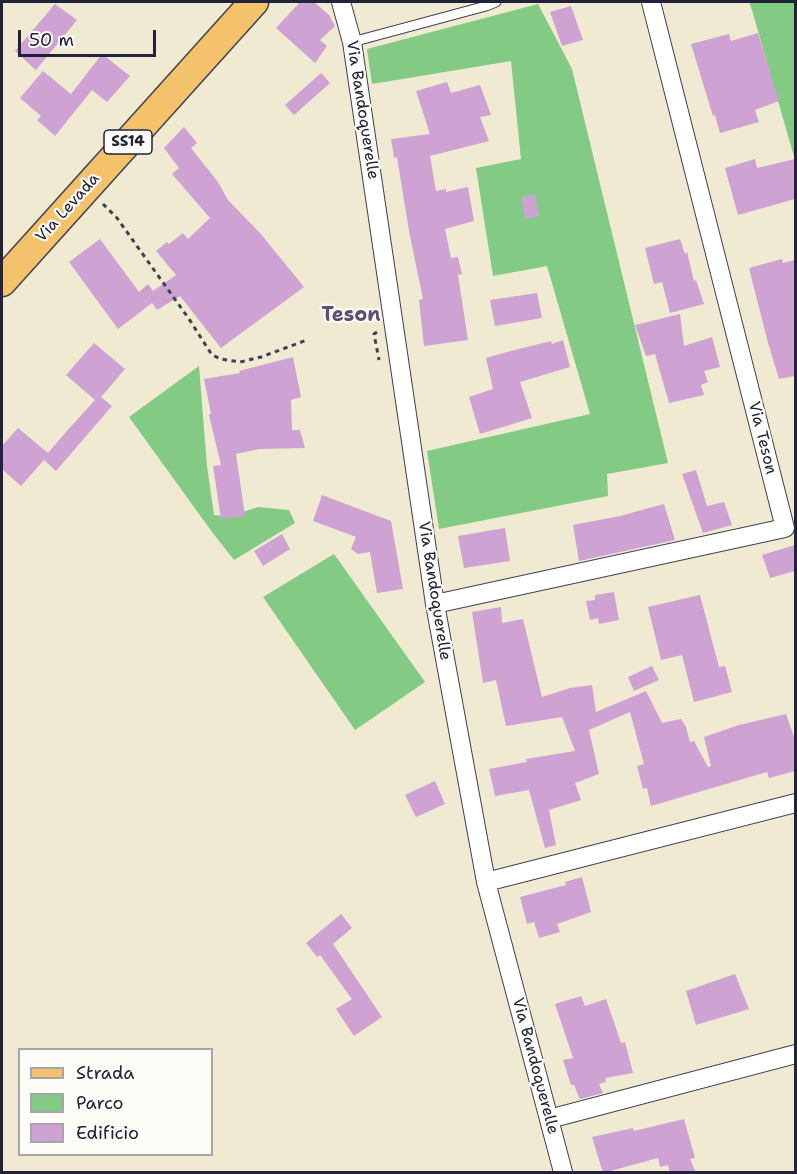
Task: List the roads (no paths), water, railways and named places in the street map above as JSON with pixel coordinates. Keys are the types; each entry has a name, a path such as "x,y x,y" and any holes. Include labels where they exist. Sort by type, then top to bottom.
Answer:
{"main road":[{"name":"Via Levada","path":"2,282 254,2"}],"street":[{"name":"Via Bandoquerelle","path":"341,2 352,42 435,604 486,882 563,1173"},
{"name":"Via Teson","path":"435,604 784,528 651,2"},
{"path":"486,882 795,803"},
{"path":"549,1119 795,1054"}],"lane":[{"path":"352,42 496,2"}],"district":[{"name":"Teson","path":"351,316"}]}
